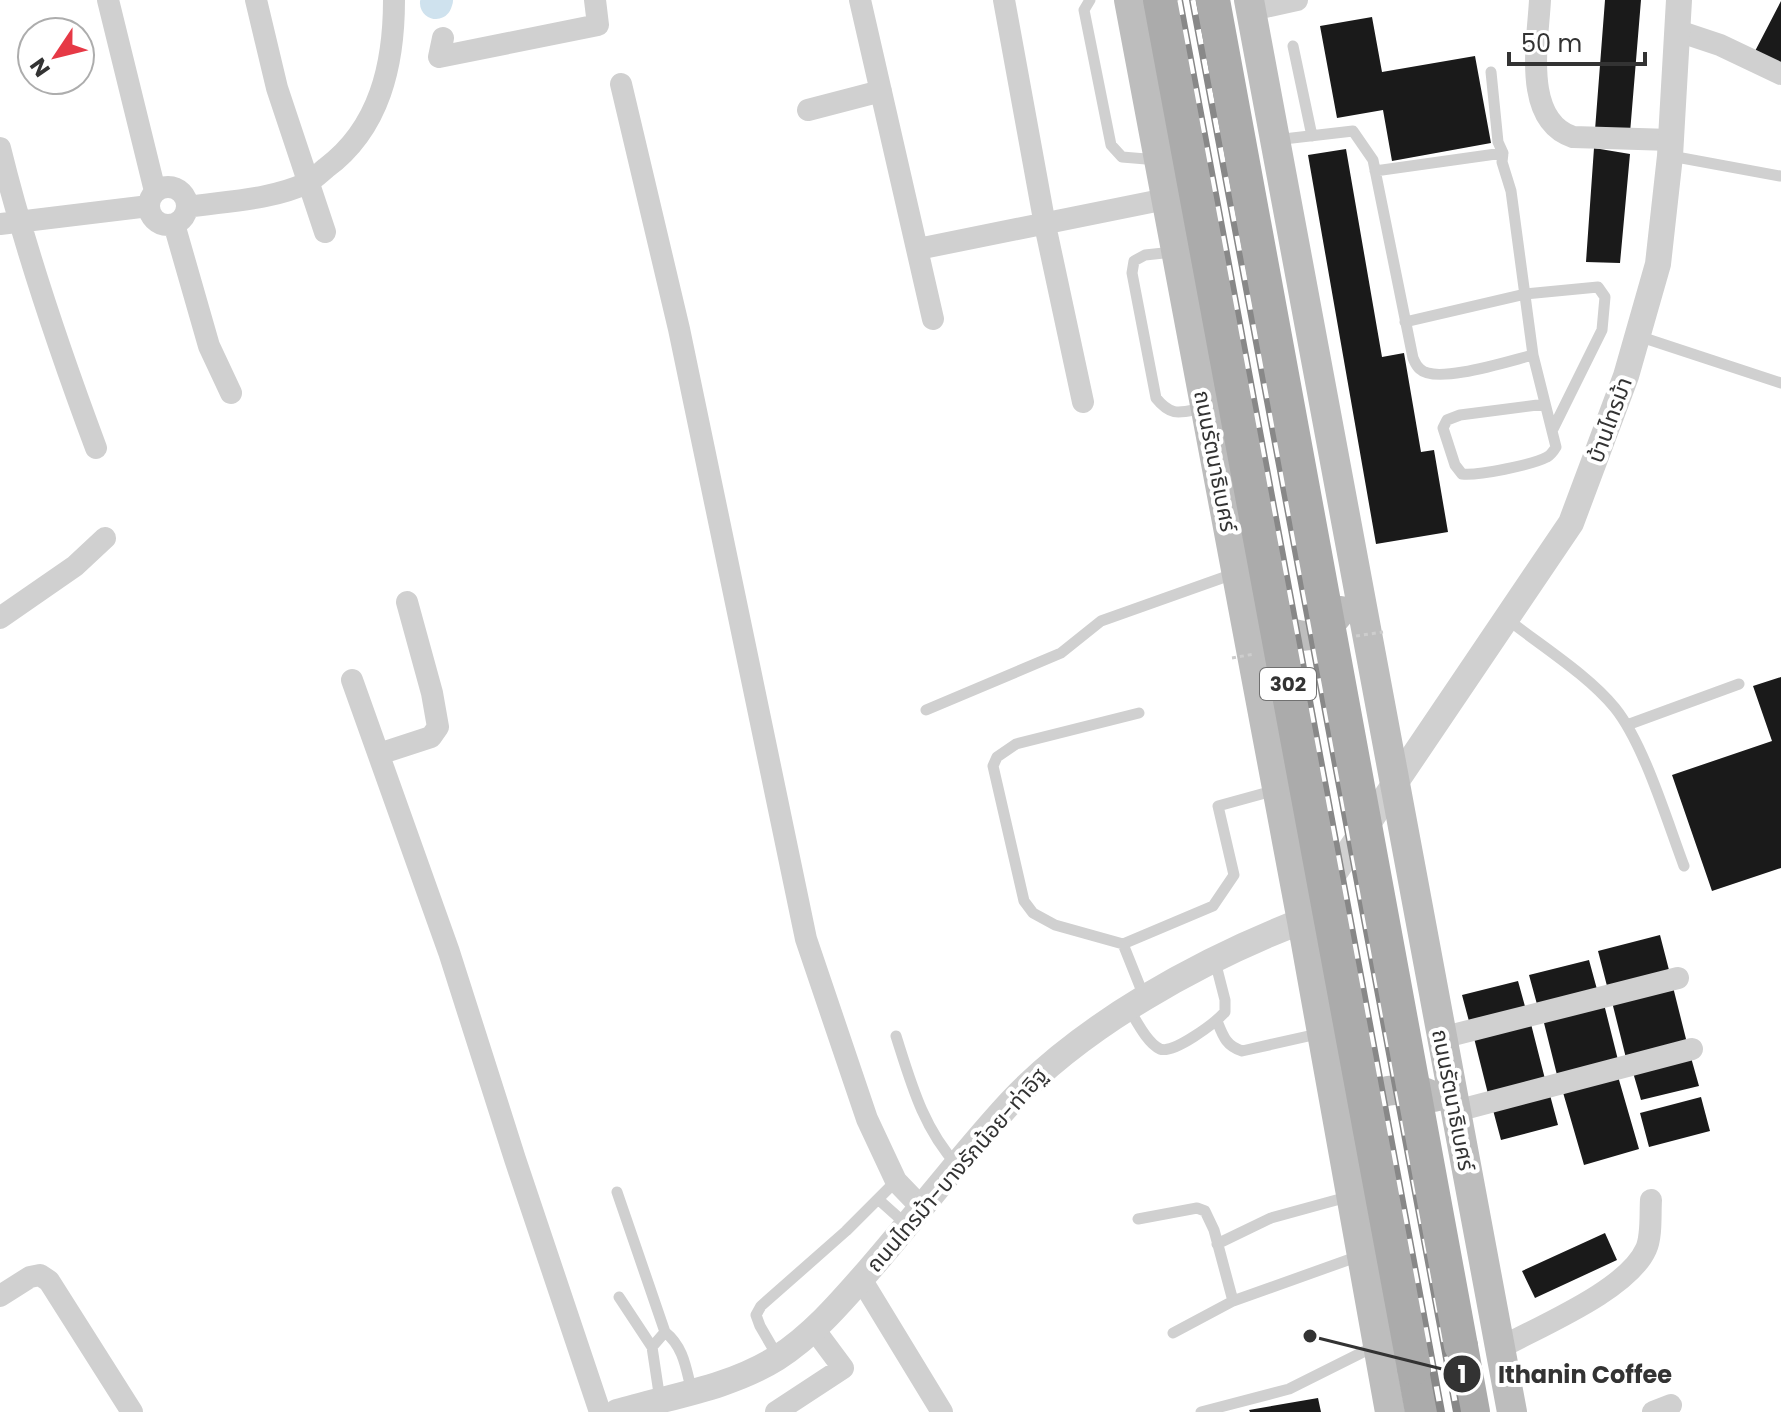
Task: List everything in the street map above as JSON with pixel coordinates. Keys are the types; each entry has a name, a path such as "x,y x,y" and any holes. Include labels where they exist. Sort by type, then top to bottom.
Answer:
{"main road":[{"name":"ถนนรัตนาธิเบศร์","path":"1129,0 1302,921 1390,1412"},
{"name":"ถนนรัตนาธิเบศร์","path":"1160,0 1422,1412"},
{"name":"ถนนรัตนาธิเบศร์","path":"1213,0 1473,1412"},
{"name":"ถนนรัตนาธิเบศร์","path":"1250,5 1512,1412"},
{"path":"1238,583 1261,616 1290,635 1310,636 1328,628 1345,606 1357,572"},
{"path":"1340,1128 1355,1104 1379,1091 1425,1091 1456,1111"}],"street":[{"path":"108,0 152,199 151,215 165,225 181,215 273,194 308,182 341,157 358,139 384,88 390,58 394,0"},
{"path":"256,0 277,88 325,232"},
{"path":"443,38 439,57 598,25 595,0"},
{"path":"860,0 933,319"},
{"path":"1004,0 1045,225 1083,402"},
{"path":"1250,5 1297,0"},
{"path":"1540,0 1537,89 1543,107 1560,132 1573,137 1671,148"},
{"name":"บ้านไทรม้า","path":"1395,787 1571,523 1626,376 1658,264 1671,148 1679,0"},
{"path":"1678,31 1720,45 1781,74"},
{"path":"621,84 679,329 806,939 867,1119 915,1216"},
{"path":"808,110 881,91"},
{"path":"0,148 9,222 96,448"},
{"path":"9,222 152,199 163,187 180,190 185,198 181,215 209,346 231,393"},
{"path":"918,249 1166,199"},
{"path":"0,618 75,566 105,538"},
{"path":"379,754 431,737 438,727 407,602"},
{"path":"352,680 449,952 600,1412"},
{"path":"1302,921 1395,787"},
{"name":"ถนนไทรม้า-บางรักน้อย-ท่าอิฐ","path":"617,1412 650,1406 735,1380 779,1357 814,1329 861,1279 1009,1105 1054,1060 1137,1004 1214,960 1246,943 1302,921"},
{"path":"1441,1038 1678,978"},
{"path":"1456,1111 1692,1049"},
{"path":"1500,1348 1618,1282 1647,1248 1651,1200"},
{"path":"0,1296 30,1277 40,1275 49,1281 132,1412"},
{"path":"861,1279 942,1412"},
{"path":"776,1412 843,1368 814,1329"}],"lane":[{"path":"1090,0 1084,10 1111,145 1122,157 1159,161"},
{"path":"1293,46 1312,136"},
{"path":"1491,72 1498,142 1511,191 1533,355 1556,447 1550,456 1472,476 1462,474 1455,465 1443,428 1447,420 1460,415 1545,404"},
{"path":"1275,140 1353,131 1373,160 1413,358 1420,370 1430,374 1467,371 1533,355"},
{"path":"1671,148 1780,176"},
{"path":"1375,171 1503,153"},
{"path":"1177,251 1145,255 1134,261 1132,273 1156,398 1165,409 1176,413 1204,408"},
{"path":"1405,322 1525,294 1598,287 1605,297 1602,330 1552,431"},
{"path":"1638,335 1781,383"},
{"path":"926,710 1061,653 1101,621 1238,583"},
{"path":"1506,618 1614,706 1627,725 1684,866"},
{"path":"1627,725 1739,684"},
{"path":"1139,713 1016,744 997,757 993,766 1024,901 1033,913 1055,925 1123,944 1213,906 1234,875 1218,806 1277,790"},
{"path":"1123,944 1137,1004 1152,1043 1160,1049 1170,1050 1217,1021 1225,1012 1214,960"},
{"path":"1217,1021 1224,1040 1232,1048 1242,1051 1322,1033"},
{"path":"896,1036 918,1104 939,1145 958,1166"},
{"path":"779,1357 756,1315 761,1306 896,1181"},
{"path":"617,1192 665,1332 682,1351 692,1393"},
{"path":"1217,1244 1271,1218 1352,1196"},
{"path":"879,1200 915,1216"},
{"path":"1138,1219 1197,1208 1205,1211 1233,1301"},
{"path":"1173,1333 1233,1301 1362,1255"},
{"path":"619,1297 652,1347"},
{"path":"650,1406 652,1347 665,1332"},
{"path":"1201,1412 1289,1389 1378,1344"}],"building":[{"path":"1605,0 1641,0 1630,133 1595,130"},
{"path":"1781,1 1781,70 1753,55"},
{"path":"1372,17 1382,72 1475,56 1491,143 1392,161 1383,110 1337,118 1320,26"},
{"path":"1594,148 1630,154 1620,263 1586,262"},
{"path":"1346,149 1382,357 1404,353 1421,452 1434,450 1448,532 1376,544 1308,155"},
{"path":"1781,677 1781,868 1712,891 1672,775 1772,741 1753,686"},
{"path":"1660,935 1669,970 1607,986 1598,951"},
{"path":"1589,960 1598,993 1538,1008 1529,975"},
{"path":"1518,981 1526,1010 1470,1025 1462,995"},
{"path":"1672,983 1687,1043 1626,1058 1611,998"},
{"path":"1604,1004 1619,1064 1558,1079 1543,1019"},
{"path":"1531,1024 1545,1079 1488,1094 1474,1038"},
{"path":"1690,1054 1699,1086 1641,1100 1632,1069"},
{"path":"1617,1073 1639,1149 1584,1165 1562,1089"},
{"path":"1550,1095 1558,1125 1501,1140 1493,1110"},
{"path":"1701,1097 1710,1131 1649,1147 1640,1113"},
{"path":"1605,1233 1617,1260 1535,1298 1522,1271"},
{"path":"1318,1398 1321,1412 1249,1410"}],"railway":[{"path":"1179,0 1441,1412"},
{"path":"1193,0 1457,1412"}],"place":[{"name":"Ithanin Coffee","path":"1310,1336"}]}
